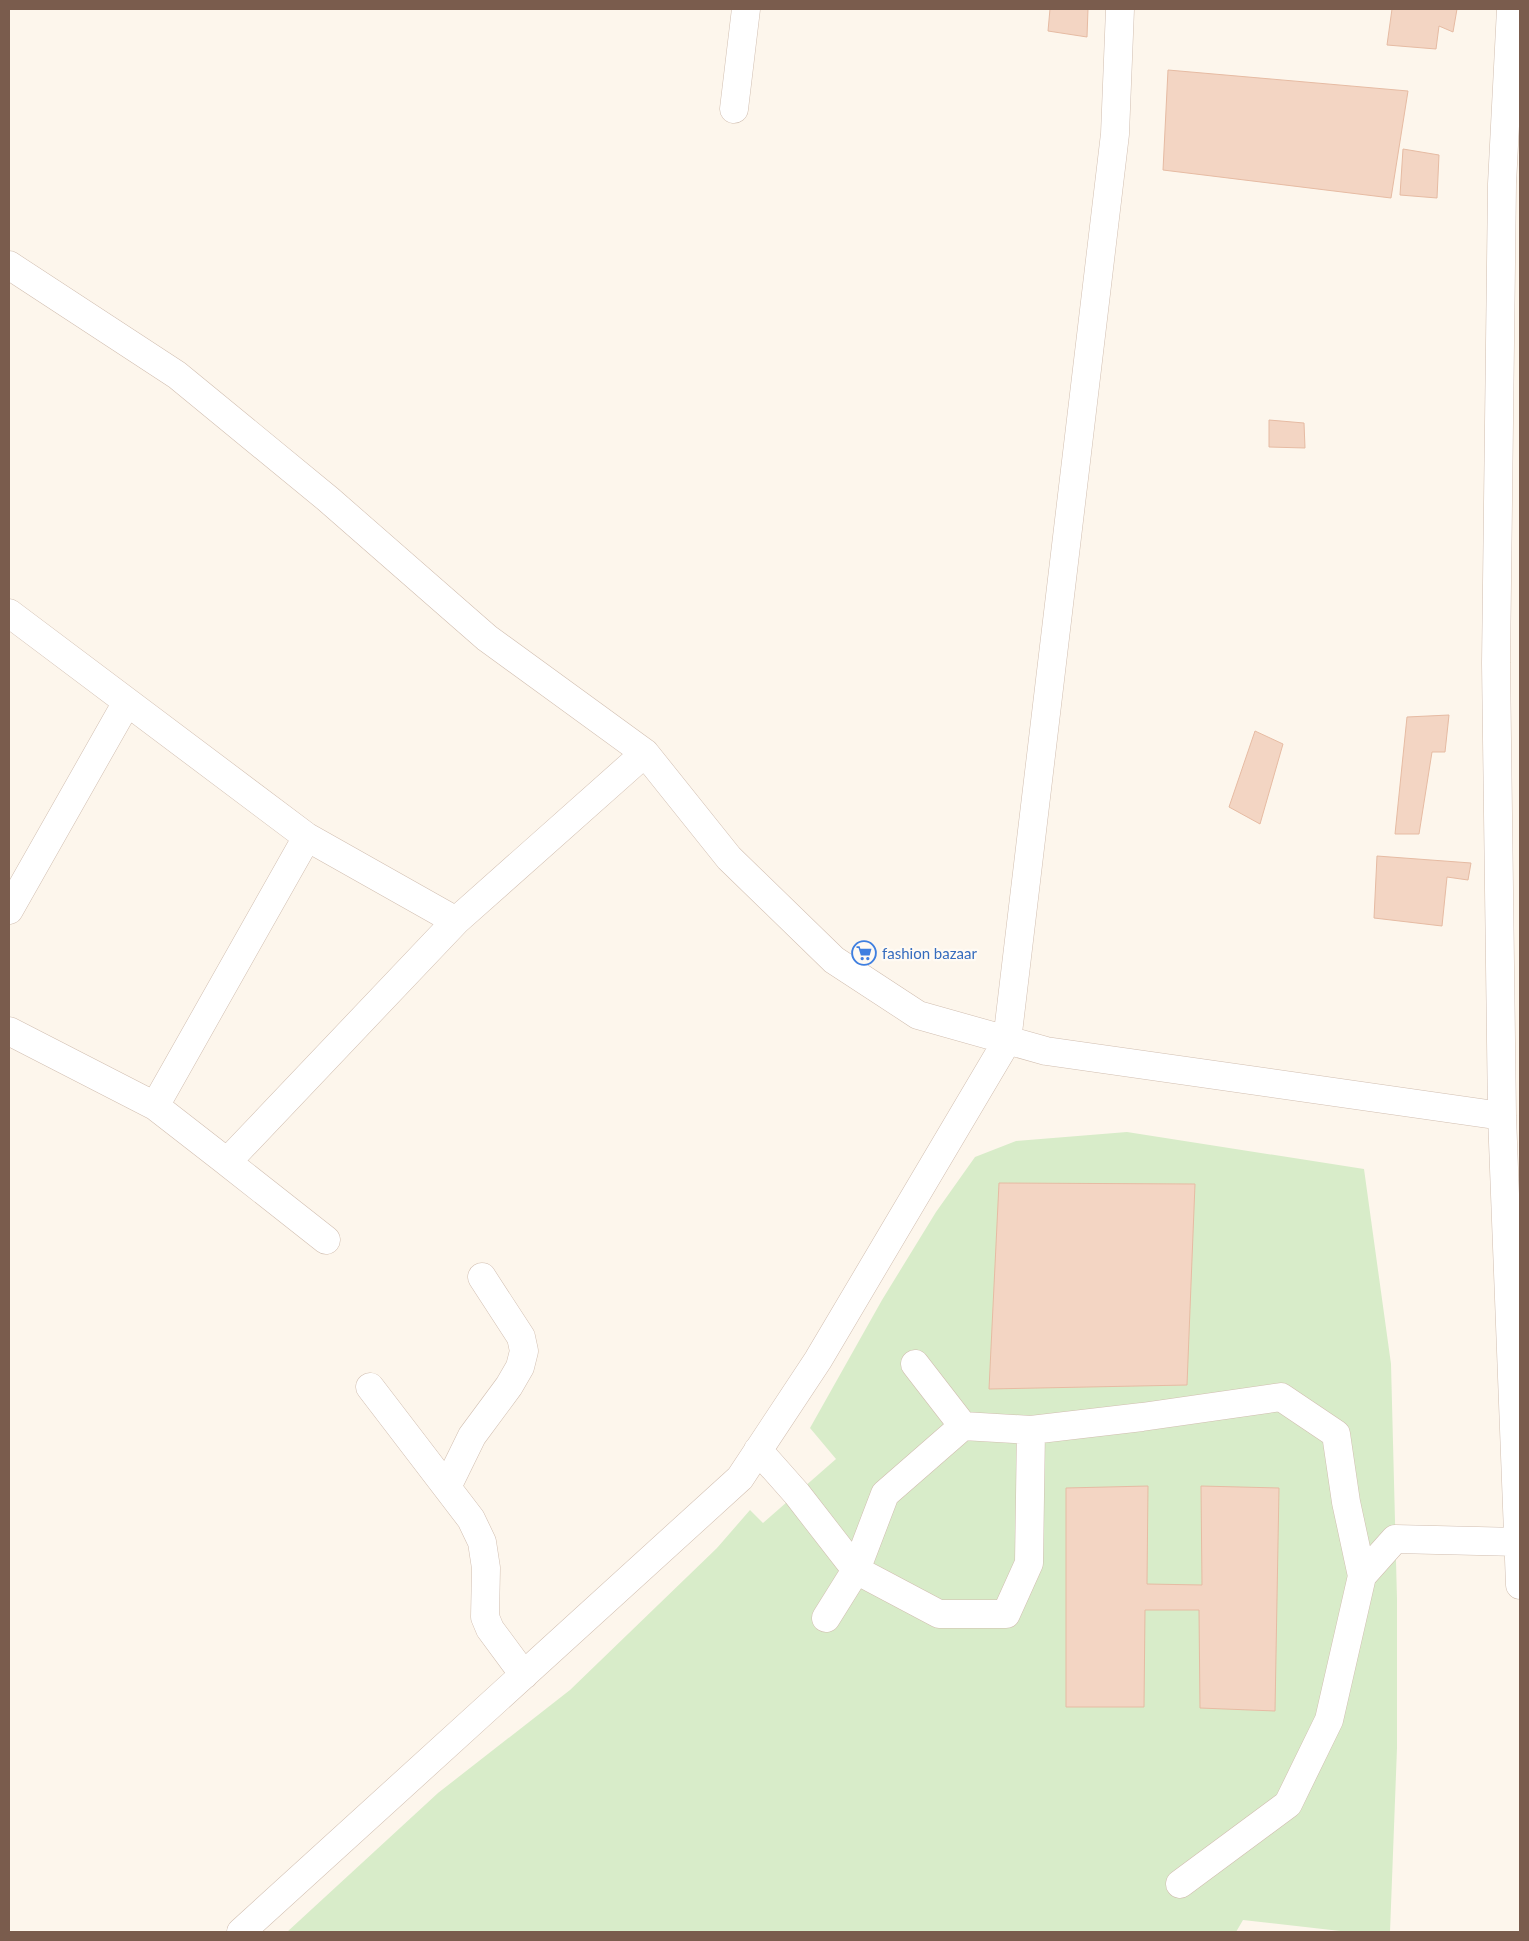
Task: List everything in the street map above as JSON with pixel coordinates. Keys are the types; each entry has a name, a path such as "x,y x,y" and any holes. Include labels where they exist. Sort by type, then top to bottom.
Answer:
{"street":[{"path":"734,108 746,9"},
{"path":"241,1932 740,1478 818,1360 1007,1041 1115,134 1120,9"},
{"path":"1511,9 1502,184 1496,663 1502,1116 1520,1585"},
{"path":"9,265 177,375 328,499 487,638 645,753 729,858 834,960 918,1015 1046,1051 1502,1116"},
{"path":"9,613 307,837 456,922"},
{"path":"9,910 127,702"},
{"path":"226,1162 456,922 645,753"},
{"path":"155,1106 307,837"},
{"path":"9,1031 155,1106 326,1240"},
{"path":"447,1487 472,1436 509,1386 520,1367 524,1351 521,1337 482,1277"},
{"path":"915,1364 963,1426"},
{"path":"370,1387 471,1519 482,1542 486,1568 485,1618 490,1629 524,1675"},
{"path":"826,1618 856,1570 885,1494 963,1426 1032,1430 1142,1417 1281,1397 1336,1434 1346,1502 1362,1576 1328,1720 1288,1804 1180,1884"},
{"path":"758,1450 797,1494 856,1570 939,1614 1006,1614 1029,1563 1032,1430"},
{"path":"1362,1576 1395,1539 1519,1542"}],"green space":[{"path":"1127,1132 1364,1169 1391,1364 1397,1599 1397,1748 1390,1932 1349,1932 1243,1920 1236,1932 287,1932 438,1793 570,1690 717,1548 750,1510 763,1523 836,1459 810,1428 882,1300 936,1212 975,1157 1016,1141"}],"building":[{"path":"1050,9 1088,9 1087,37 1048,31"},
{"path":"1392,9 1457,9 1453,32 1439,26 1436,49 1387,45"},
{"path":"1168,70 1408,91 1391,198 1163,170"},
{"path":"1403,149 1439,155 1437,198 1400,195"},
{"path":"1269,420 1304,423 1305,448 1269,447"},
{"path":"1449,715 1445,752 1432,752 1419,834 1395,834 1407,717"},
{"path":"1255,731 1283,744 1260,824 1229,807"},
{"path":"1377,856 1471,863 1468,880 1447,877 1442,926 1374,918"},
{"path":"999,1183 1195,1184 1187,1385 989,1389"},
{"path":"1148,1486 1147,1584 1202,1585 1201,1486 1279,1488 1275,1711 1200,1708 1199,1610 1145,1610 1144,1707 1066,1707 1066,1488"}],"place":[{"name":"fashion bazaar","path":"864,953"}]}
